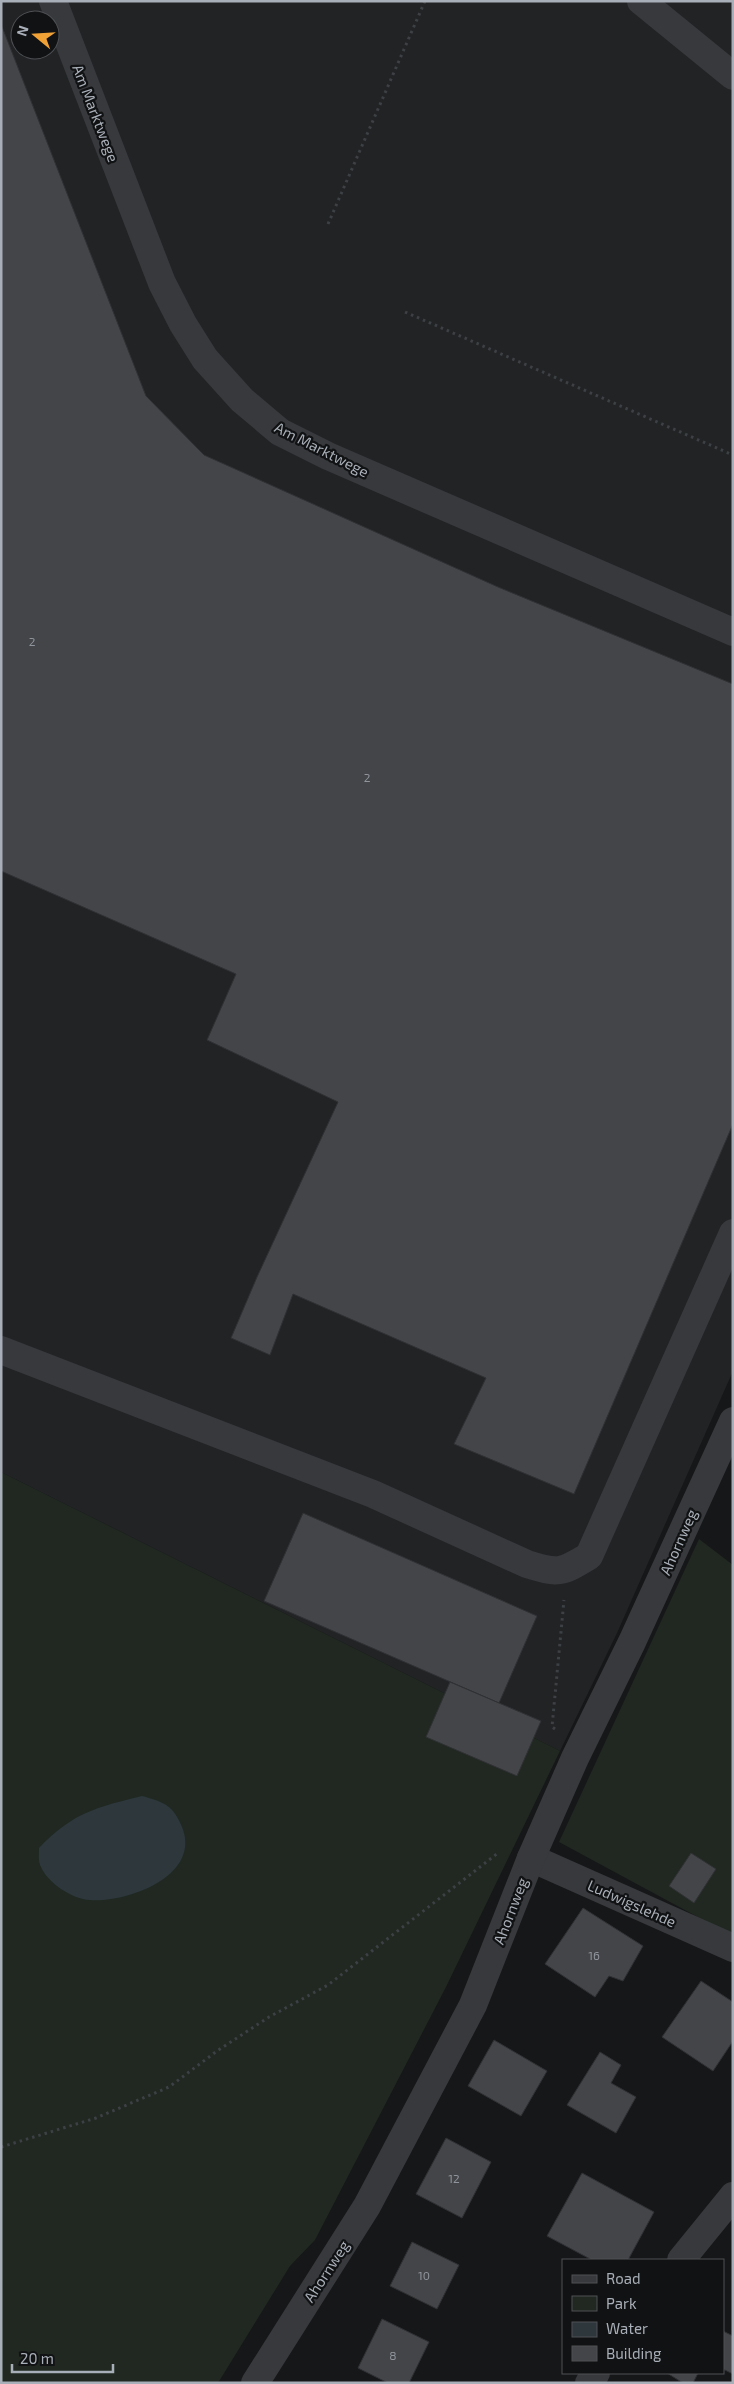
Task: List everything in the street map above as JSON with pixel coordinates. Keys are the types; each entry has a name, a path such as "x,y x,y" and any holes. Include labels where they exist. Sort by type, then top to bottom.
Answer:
{"street":[{"name":"Am Marktwege","path":"53,1 162,283 183,324 205,360 242,400 280,432 328,456 733,632"},
{"path":"641,1 733,76"},
{"path":"1,1350 373,1494 527,1564 552,1572 567,1569 589,1556 733,1233"},
{"name":"Ahornweg","path":"255,2383 367,2206 473,2005 531,1858 580,1748 632,1642 733,1422"},
{"name":"Ludwigslehde","path":"531,1858 733,1948"},
{"path":"683,2259 733,2196"}],"path":[{"path":"328,224 425,1"},
{"path":"405,312 733,454"},
{"path":"567,1569 552,1727 580,1748"},
{"path":"1,2147 96,2118 169,2087 217,2051 269,2017 328,1985 387,1942 495,1854 510,1849 531,1858"}],"shaded area":[{"path":"1,1 733,1 733,1371 617,1633 560,1751 1,1472"}],"green space":[{"path":"1,1472 560,1751 446,1987 315,2240 290,2266 218,2383 1,2383"},
{"path":"699,1539 733,1565 733,1936 559,1842"}],"water":[{"path":"142,1796 167,1805 175,1814 182,1827 185,1844 181,1860 171,1872 157,1883 141,1891 105,1900 90,1900 76,1897 61,1889 49,1879 40,1865 39,1848 51,1836 74,1819 86,1813"}],"building":[{"path":"1,24 10,47 10,60 15,60 146,396 204,455 498,587 733,684 733,1124 574,1494 454,1444 486,1378 293,1294 270,1355 231,1338 257,1277 338,1102 207,1040 236,974 1,871"},
{"path":"303,1513 537,1616 499,1703 264,1601"},
{"path":"450,1682 541,1721 517,1776 426,1737"},
{"path":"691,1853 716,1869 694,1903 669,1886"},
{"path":"583,1908 643,1946 623,1981 609,1976 595,1997 545,1964"},
{"path":"701,1981 733,2002 733,2041 713,2071 662,2037"},
{"path":"494,2040 547,2071 521,2116 468,2086"},
{"path":"600,2052 621,2065 611,2083 636,2097 616,2133 567,2105"},
{"path":"446,2138 491,2162 462,2218 416,2194"},
{"path":"582,2173 654,2212 629,2259 590,2259 547,2236"},
{"path":"412,2242 459,2265 437,2309 390,2286"},
{"path":"382,2319 429,2342 409,2383 388,2383 358,2368"},
{"path":"724,2332 733,2336 733,2374 724,2370"},
{"path":"669,2374 698,2374 693,2383 683,2383"}]}
